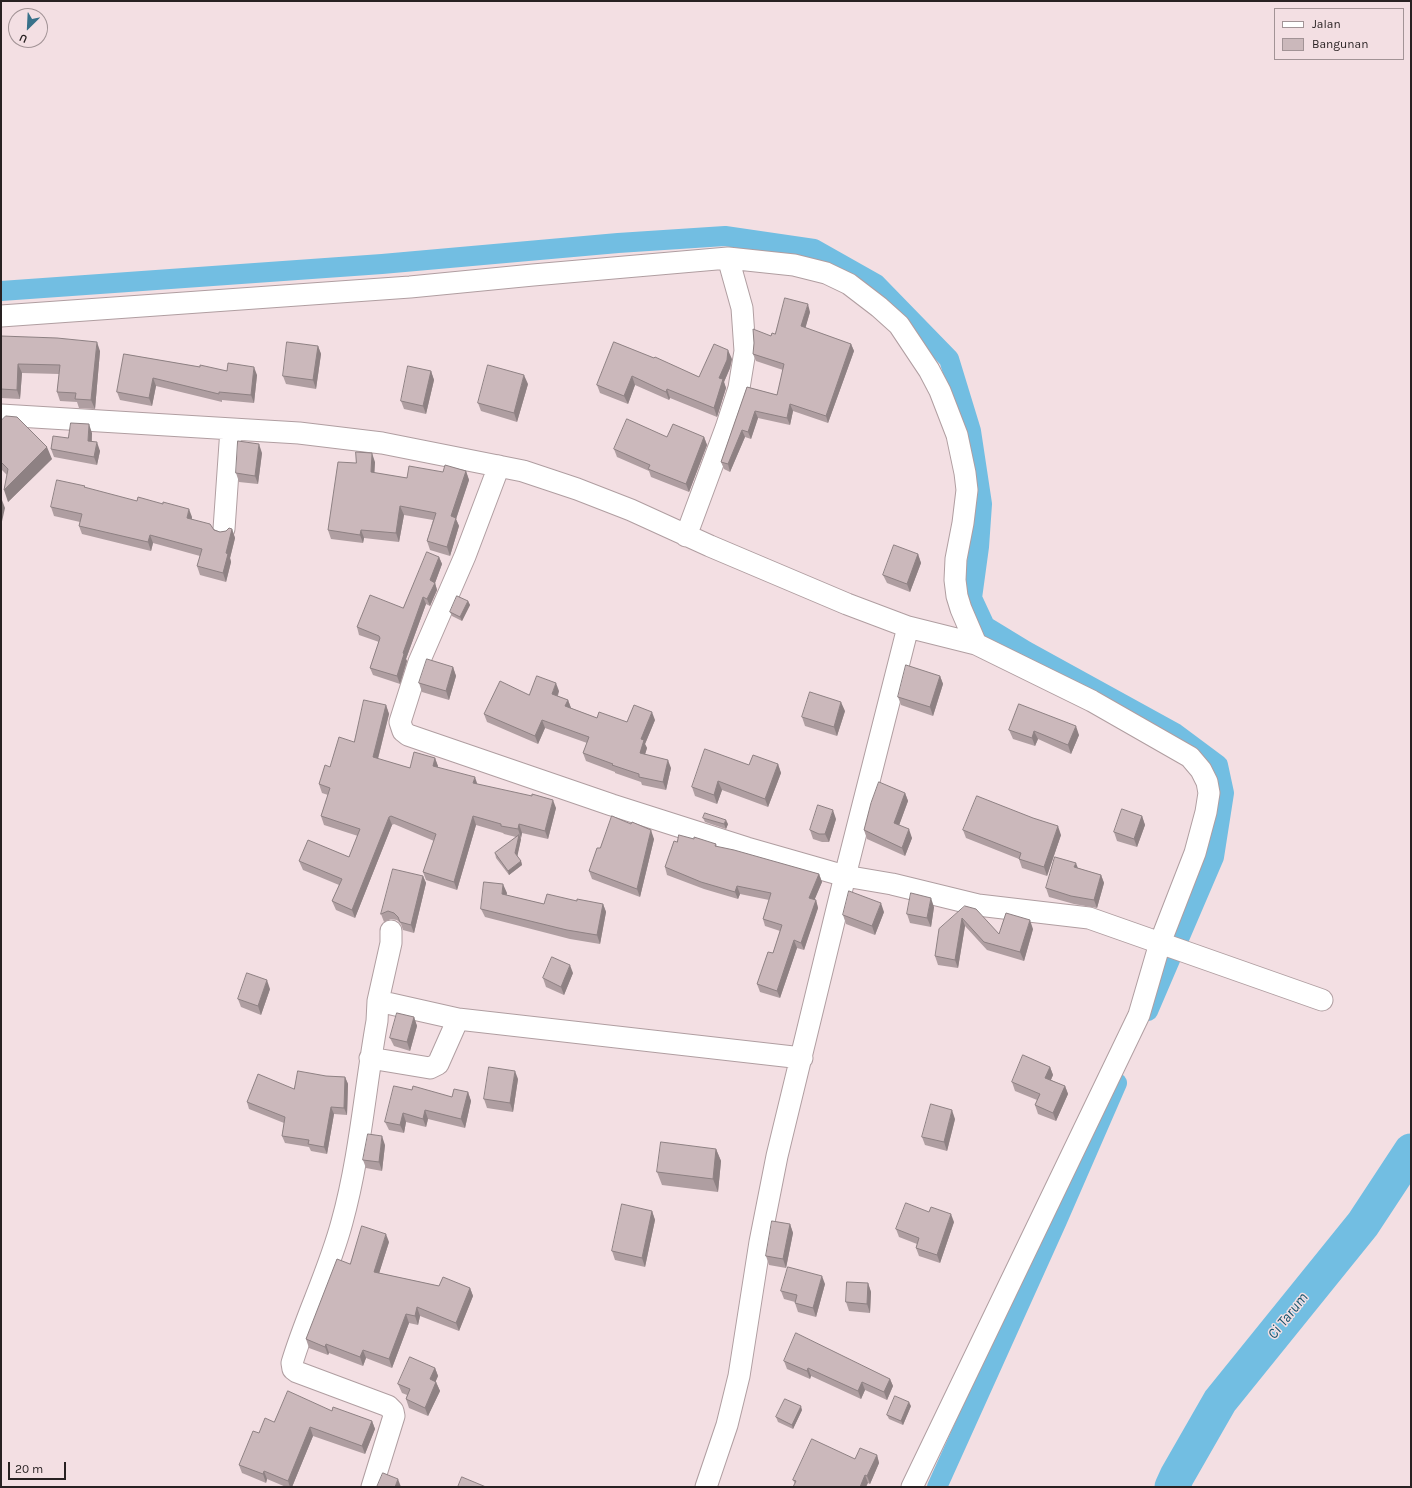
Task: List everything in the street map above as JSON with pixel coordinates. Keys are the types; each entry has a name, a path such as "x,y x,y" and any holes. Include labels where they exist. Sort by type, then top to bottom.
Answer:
{"street":[{"path":"686,536 737,394 745,351 742,308 728,258"},
{"path":"1,316 410,287 728,258 794,265 826,273 849,284 879,307 899,325 929,370 940,391 957,435 963,460 966,490 963,523 956,559 955,580 957,596 961,609 976,644"},
{"path":"1,415 299,433 382,443 523,471 577,489 631,510 686,536 847,604 908,627 976,644 1092,701 1190,757 1201,770 1207,782 1209,793 1202,831 1180,895 1160,943 1139,1015 912,1487"},
{"path":"224,529 231,429"},
{"path":"499,466 465,556 419,662 400,722 403,731 408,736 612,806 747,848 845,876 892,884 978,905 1089,918 1322,1000"},
{"path":"706,1487 727,1425 739,1376 768,1195 845,876 908,627"},
{"path":"372,1487 394,1416 394,1411 388,1406 297,1372 292,1363 327,1268 342,1222 354,1167 377,1021 378,1001 391,943 391,931"},
{"path":"378,1001 458,1019 802,1058"},
{"path":"370,1058 430,1068 438,1064 458,1019"}],"building":[{"path":"785,298 808,304 801,326 851,344 826,416 790,404 787,418 755,411 748,432 742,430 728,464 721,462 747,387 777,395 784,364 753,354 753,329 771,336 772,333 775,334"},
{"path":"1,336 57,338 97,342 91,400 75,399 76,393 57,392 60,365 18,364 17,390 1,389"},
{"path":"287,342 318,346 313,380 283,376"},
{"path":"614,342 654,358 655,357 699,377 714,344 728,350 727,360 719,378 723,379 714,408 667,389 666,392 632,376 624,396 597,385"},
{"path":"124,354 200,367 200,365 227,371 228,363 254,367 251,395 219,392 219,394 153,378 149,398 117,392"},
{"path":"488,365 524,375 514,413 478,403"},
{"path":"408,366 431,371 423,406 401,401"},
{"path":"6,416 17,417 47,447 4,490 8,469 1,462 1,421"},
{"path":"627,419 667,437 673,424 704,437 686,484 648,469 650,465 614,449"},
{"path":"71,423 89,424 88,441 97,442 94,457 51,449 53,436 68,438"},
{"path":"238,441 259,444 255,476 236,473"},
{"path":"356,452 372,453 371,472 407,478 409,466 443,472 445,465 466,471 451,516 456,518 447,547 427,541 436,513 400,506 396,533 361,530 360,535 328,530 338,462 356,463"},
{"path":"57,480 85,486 84,487 137,501 138,497 189,509 187,518 210,524 214,530 220,532 226,531 229,528 232,529 223,573 197,566 202,549 150,535 148,542 79,526 82,514 51,507"},
{"path":"894,545 918,554 907,584 883,575"},
{"path":"427,552 439,557 430,580 435,583 427,599 423,597 403,653 404,654 397,676 370,668 380,638 379,636 357,627 370,595 403,608"},
{"path":"457,596 468,601 460,617 450,612"},
{"path":"427,659 453,667 446,691 419,683"},
{"path":"906,665 940,676 930,707 898,697"},
{"path":"537,676 556,683 552,694 568,700 565,706 597,718 599,712 627,722 634,705 652,712 641,739 644,740 640,753 668,760 663,782 639,777 639,774 583,753 589,737 542,720 535,736 484,714 500,681 529,695"},
{"path":"810,692 841,702 834,727 802,717"},
{"path":"364,700 386,705 373,757 410,768 414,752 435,758 433,766 475,777 473,783 532,796 532,794 553,800 545,831 519,824 518,829 501,826 501,824 473,816 454,882 423,872 436,834 391,816 389,817 352,910 332,901 342,879 299,861 308,840 349,857 360,829 321,816 330,788 319,784 325,765 330,767 339,737 354,742"},
{"path":"1019,704 1076,726 1068,745 1034,731 1032,738 1009,730"},
{"path":"705,749 749,765 753,755 778,764 765,799 718,781 714,795 692,787"},
{"path":"879,782 905,793 894,823 909,829 902,848 864,830 871,803"},
{"path":"977,796 1058,826 1044,867 1019,859 1021,853 963,830"},
{"path":"818,805 833,810 825,834 819,834 810,830"},
{"path":"1122,809 1142,816 1134,839 1114,832"},
{"path":"705,813 726,820 724,824 703,818"},
{"path":"612,816 651,830 637,889 589,871 597,848 600,848"},
{"path":"519,835 515,853 521,861 508,871 495,853"},
{"path":"679,835 694,839 694,837 716,844 715,846 819,874 809,898 816,900 801,943 794,940 777,991 757,984 768,952 773,953 782,925 763,919 771,893 737,886 735,892 701,882 665,867 674,841 677,842"},
{"path":"1055,857 1076,863 1074,867 1101,875 1094,900 1071,896 1046,888"},
{"path":"393,869 423,876 411,925 400,922 394,913 388,911 381,914"},
{"path":"484,882 503,884 502,894 544,904 547,894 577,901 577,899 603,904 597,935 567,930 481,909"},
{"path":"849,891 881,903 872,926 843,915"},
{"path":"911,893 931,898 927,918 907,914"},
{"path":"965,906 976,909 999,934 1006,913 1030,920 1020,952 984,942 962,918 955,960 935,956 939,929"},
{"path":"552,957 570,965 561,987 543,978"},
{"path":"247,973 267,980 258,1006 238,999"},
{"path":"397,1013 414,1017 407,1042 390,1038"},
{"path":"1023,1055 1050,1067 1045,1078 1065,1086 1053,1113 1035,1105 1040,1094 1012,1082"},
{"path":"489,1067 515,1071 510,1103 484,1099"},
{"path":"298,1071 326,1076 345,1077 344,1108 331,1107 324,1147 308,1144 309,1140 282,1136 285,1117 247,1102 258,1074 294,1089"},
{"path":"394,1086 412,1090 413,1086 452,1097 454,1089 468,1092 461,1119 425,1110 423,1119 403,1113 400,1125 385,1122"},
{"path":"931,1104 952,1110 944,1142 922,1137"},
{"path":"368,1134 382,1136 379,1162 363,1160"},
{"path":"661,1142 716,1149 713,1179 657,1172"},
{"path":"906,1203 929,1212 931,1207 951,1214 937,1255 916,1248 919,1238 896,1229"},
{"path":"622,1204 652,1211 642,1258 612,1251"},
{"path":"772,1221 790,1224 783,1259 766,1256"},
{"path":"362,1226 386,1234 374,1272 439,1286 443,1277 470,1288 456,1323 417,1307 415,1316 406,1314 389,1359 363,1350 360,1357 326,1344 325,1347 306,1339 337,1259 350,1264"},
{"path":"788,1267 822,1276 813,1308 795,1303 797,1295 781,1291"},
{"path":"847,1282 868,1283 867,1304 846,1302"},
{"path":"796,1333 890,1379 884,1392 862,1382 858,1391 808,1368 807,1371 784,1361"},
{"path":"410,1357 435,1368 430,1379 436,1382 425,1408 406,1399 410,1389 398,1384"},
{"path":"288,1391 332,1411 333,1407 372,1421 362,1446 310,1427 288,1481 264,1471 263,1474 239,1465 253,1431 259,1433 265,1418 274,1422"},
{"path":"895,1396 909,1402 901,1421 887,1415"},
{"path":"785,1399 801,1406 792,1425 776,1417"},
{"path":"812,1439 855,1459 860,1448 877,1455 867,1476 865,1475 860,1487 793,1487 796,1481 793,1480"},
{"path":"383,1473 398,1479 395,1487 377,1487"},
{"path":"462,1477 486,1487 458,1487"}],"waterway":[{"path":"1,291 382,264 618,243 725,236 814,249 876,284 949,359 971,431 982,504 979,547 972,598 985,626 1026,651 1175,733 1218,765 1224,793 1214,857 1148,1011"},
{"path":"937,1487 1057,1221 1117,1083"},
{"name":"Ci Tarum","path":"1172,1487 1220,1401 1363,1224 1411,1151"}]}
